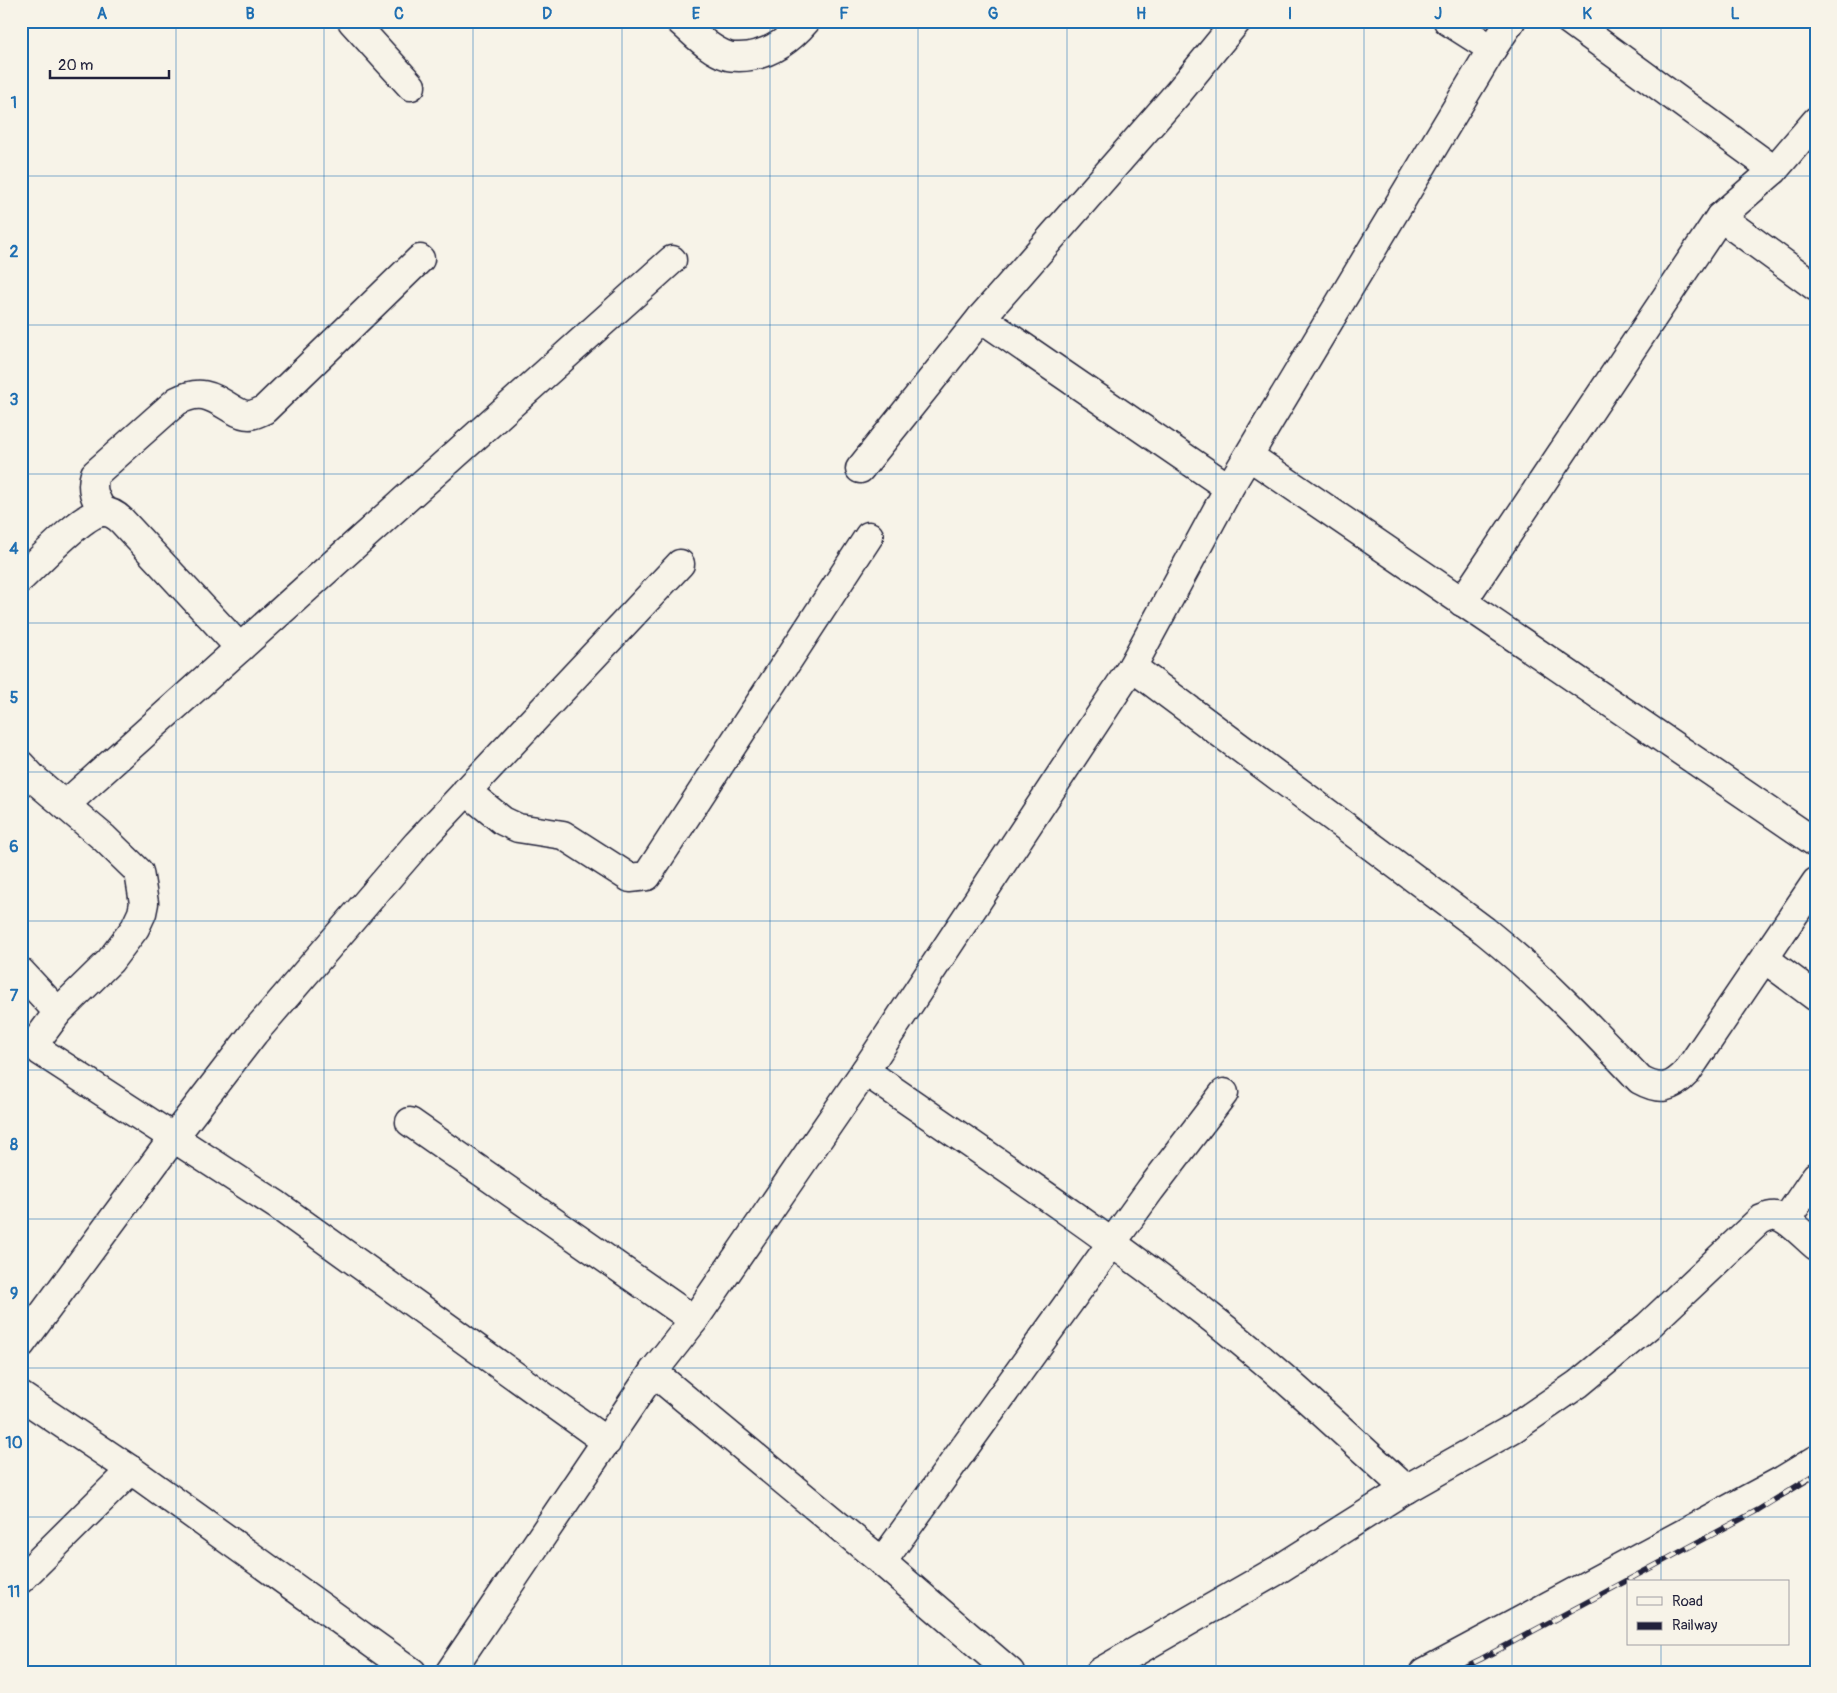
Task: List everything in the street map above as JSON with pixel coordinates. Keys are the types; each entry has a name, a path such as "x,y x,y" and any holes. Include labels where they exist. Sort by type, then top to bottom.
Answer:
{"street":[{"path":"352,21 410,86"},
{"path":"680,21 708,45 729,57 751,57 775,49 799,30 806,21"},
{"path":"860,469 981,318 1178,93 1237,21"},
{"path":"1448,21 1492,49"},
{"path":"450,1672 653,1372 694,1320 865,1071 1132,667 1229,488 1492,49 1511,21"},
{"path":"1570,21 1774,170"},
{"path":"1462,602 1720,217 1774,170 1816,121"},
{"path":"1720,217 1816,287"},
{"path":"103,512 93,493 92,483 95,474 177,401 187,396 204,394 242,414 250,415 264,410 420,259"},
{"path":"65,805 672,260"},
{"path":"981,318 1229,488"},
{"path":"1248,456 1816,843"},
{"path":"21,578 82,522 103,512 110,512 122,522 240,648"},
{"path":"466,791 503,821 518,828 563,835 630,878 647,876 870,536"},
{"path":"21,1344 174,1137 254,1033 417,844 680,564"},
{"path":"1132,667 1492,936 1563,999 1640,1080 1650,1086 1664,1087 1674,1084 1687,1072 1816,882"},
{"path":"21,765 104,838 139,872 144,903 142,913 134,928 110,961 58,1012 38,1039 29,1042 40,1052 277,1205 607,1442"},
{"path":"1765,959 1816,997"},
{"path":"21,972 58,1012"},
{"path":"865,1071 1113,1243 1206,1313 1266,1363 1406,1489"},
{"path":"882,1562 1150,1190 1224,1093"},
{"path":"410,1122 694,1320"},
{"path":"1786,1220 1816,1176"},
{"path":"1100,1672 1276,1571 1406,1489 1514,1428 1578,1384 1648,1326 1760,1220 1768,1216 1778,1216 1786,1220 1816,1246"},
{"path":"653,1372 882,1562 1010,1672"},
{"path":"21,1396 131,1470 412,1672"},
{"path":"1425,1672 1783,1480 1816,1460"},
{"path":"21,1579 131,1470"}],"railway":[{"path":"1628,1580 1758,1510 1816,1474"},
{"path":"1454,1672 1627,1580"}]}
